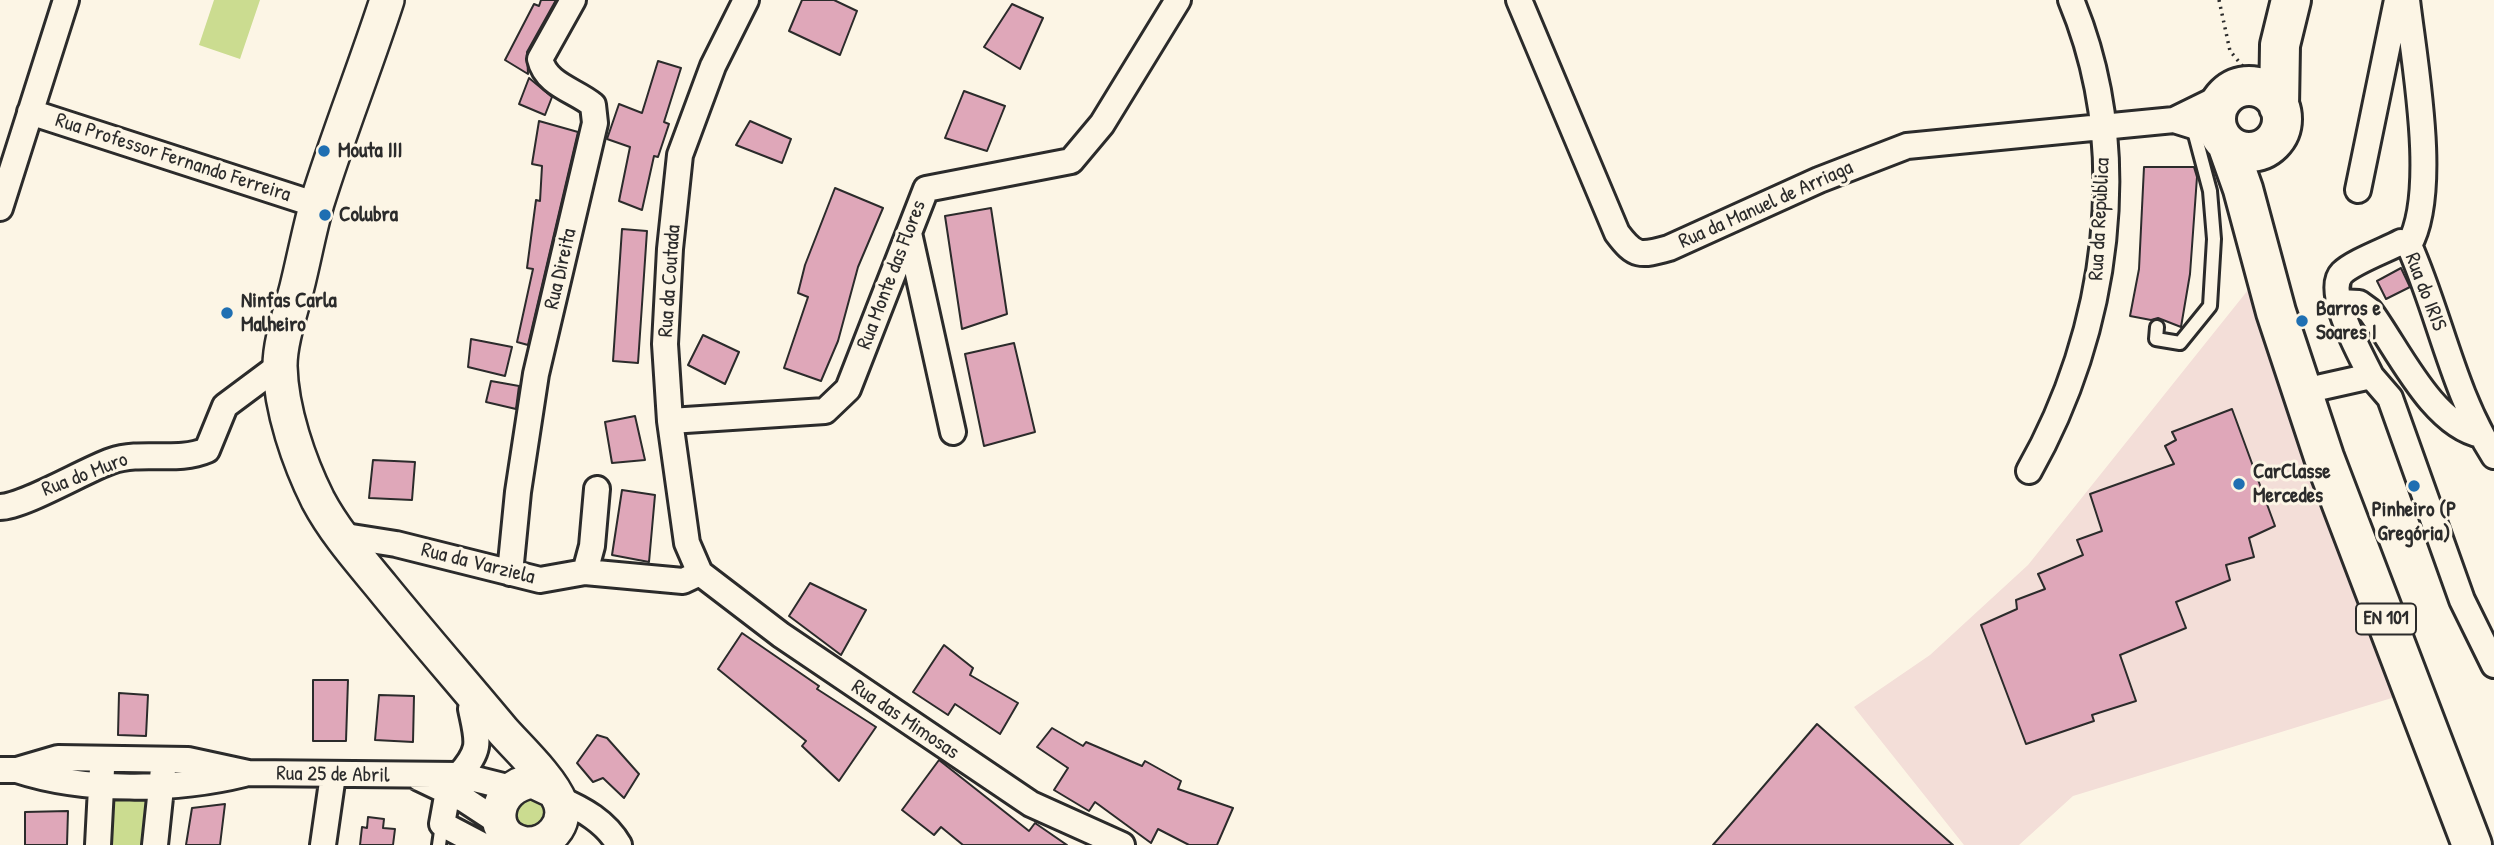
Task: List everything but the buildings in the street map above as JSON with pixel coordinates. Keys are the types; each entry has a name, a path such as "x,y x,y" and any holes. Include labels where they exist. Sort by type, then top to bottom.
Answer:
{"main road":[{"path":"387,0 317,205 280,365 289,417 304,468 339,535 440,658 554,820"},
{"name":"EN 101","path":"2276,312 2264,188 2269,145 2281,128 2280,45 2291,0"},
{"name":"EN 101","path":"2280,45 2262,72 2218,106 2215,120 2203,131 2243,189 2276,312 2324,457 2472,845"},
{"path":"2242,87 2265,91 2279,107"},
{"path":"2203,131 2248,152 2269,145"},
{"path":"440,658 487,736 511,788"},
{"path":"533,781 554,820 543,842 527,844 503,838 500,804 511,788 533,781"}],"street":[{"path":"0,208 66,0"},
{"name":"Rua Direita","path":"510,573 518,492 536,374 595,123 593,106 555,82 543,70 540,59 573,0"},
{"name":"Rua da Coutada","path":"700,573 687,543 670,421 665,344 680,155 713,66 746,0"},
{"name":"Rua Monte das Flores","path":"670,421 825,411 848,389 926,189 1071,162 1102,124 1178,0"},
{"name":"Rua da Manuel de Arriaga","path":"1519,0 1617,233 1630,250 1645,254 1669,248 1819,180 1907,146 2103,128 2203,131"},
{"name":"Rua da Repùblica","path":"2029,471 2059,413 2082,348 2100,271 2106,174 2098,80 2071,0"},
{"path":"2358,190 2397,0"},
{"path":"2407,0 2420,114 2423,191 2417,231 2409,245"},
{"name":"Rua Professor Fernando Ferreira","path":"30,112 317,205"},
{"path":"909,233 953,432"},
{"name":"Rua do IRIS","path":"2481,435 2466,432 2428,397 2370,311 2359,303 2338,302 2336,285 2342,273 2401,242 2409,245 2436,314 2449,362 2481,435 2494,456"},
{"path":"2338,302 2371,376 2390,398 2462,600 2494,665"},
{"name":"Rua do Muro","path":"0,507 112,461 142,454 191,457 207,450 225,406 280,365"},
{"path":"2304,391 2371,376"},
{"path":"584,572 592,546 597,489"},
{"name":"Rua da Varziela","path":"339,535 396,544 540,580 584,572 683,581 700,573"},
{"name":"Rua das Mimosas","path":"700,573 781,635 1031,804 1122,845"},
{"path":"471,709 478,740 477,752 453,783 441,834 503,838"},
{"name":"Rua 25 de Abril","path":"8,770 58,758 201,761 248,773 418,777 511,788"},
{"path":"97,845 100,784 106,758"},
{"path":"155,845 163,785 163,769 158,760"},
{"name":"Rua 25 de Abril","path":"8,770 51,781 163,785 204,784 248,773"},
{"path":"323,845 332,775"},
{"path":"453,783 503,838"},
{"path":"554,820 581,808 609,830 620,845"},
{"path":"554,820 582,827 612,845"}],"lane":[{"path":"2157,327 2156,339 2180,343 2210,306 2214,239 2203,131"}],"path":[{"path":"2218,0 2242,87"}],"shaded area":[{"name":"CarClasse Mercedes","path":"2248,290 2395,697 2073,796 2019,845 1964,845 1854,707 1930,655 2028,565"}],"green space":[{"path":"214,0 260,0 240,59 199,45"},
{"path":"109,797 153,799 147,845 107,845"},
{"path":"516,798 546,799 545,828 519,829 512,804"}],"place":[{"name":"Mouta III","path":"324,151"},
{"name":"Colubra","path":"325,215"},
{"name":"Ninfas Carla Malheiro","path":"227,313"},
{"name":"Barros e Soares I","path":"2302,321"},
{"name":"CarClasse Mercedes","path":"2239,484"},
{"name":"Pinheiro (P Gregória)","path":"2414,486"}]}
